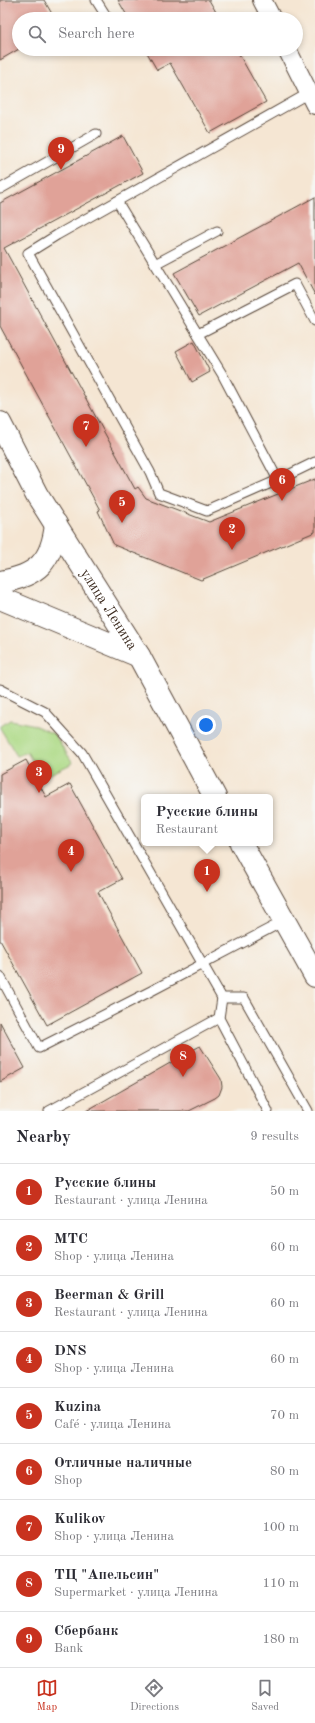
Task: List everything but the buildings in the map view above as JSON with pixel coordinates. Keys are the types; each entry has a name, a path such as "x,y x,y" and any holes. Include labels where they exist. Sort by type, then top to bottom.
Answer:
{"main road":[{"name":"улица Ленина","path":"0,423 37,495 139,656 213,794"},
{"path":"0,582 18,579 38,568 50,553 54,540 56,524"},
{"path":"0,598 139,656"},
{"path":"243,846 315,976"}],"street":[{"path":"262,0 268,12"},
{"path":"290,56 312,99"}],"lane":[{"path":"96,0 104,12"},
{"path":"312,99 117,201 28,253 150,472 159,493 207,511 315,462"},
{"path":"0,189 96,134"},
{"path":"117,201 222,374 278,480"},
{"path":"155,264 217,231"},
{"path":"198,334 295,284 315,321"},
{"path":"0,689 44,712 82,753 222,998 219,1018 268,1111"},
{"path":"0,976 39,1048 284,921"},
{"path":"222,998 244,998 308,1111"},
{"path":"49,1111 219,1018"}],"green space":[{"path":"10,720 31,724 54,734 73,763 42,778 27,752 17,756 0,728 0,726"}],"place":[{"name":"Сбербанк","path":"61,170"},
{"name":"Kulikov","path":"86,447"},
{"name":"Отличные наличные","path":"282,501"},
{"name":"Kuzina","path":"122,523"},
{"name":"МТС","path":"232,550"},
{"name":"Beerman & Grill","path":"39,793"},
{"name":"DNS","path":"71,872"},
{"name":"Русские блины","path":"207,892"},
{"name":"ТЦ \"Апельсин\"","path":"183,1077"}]}
